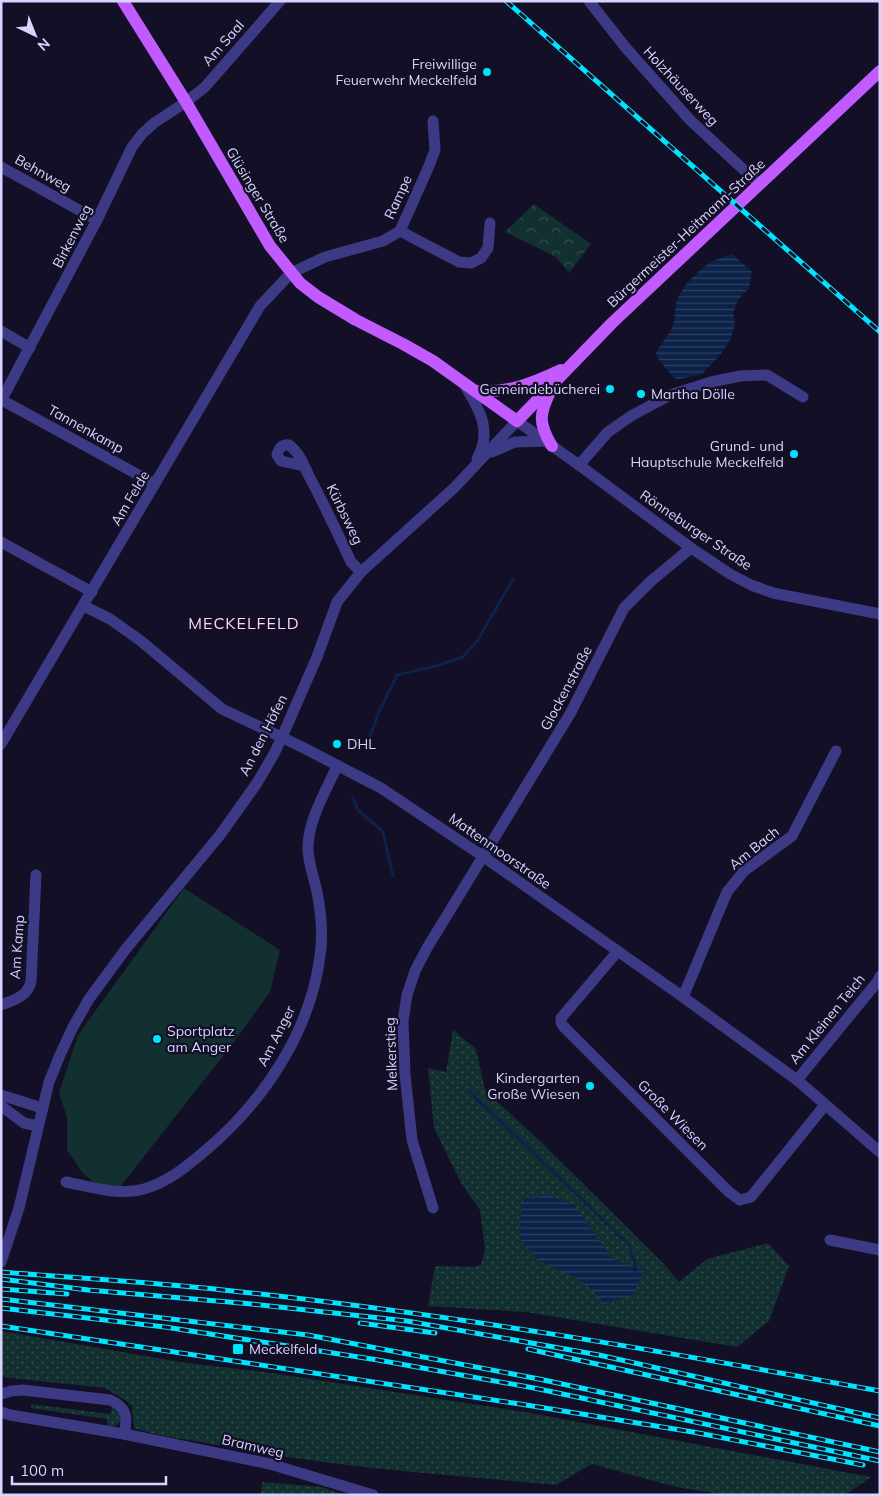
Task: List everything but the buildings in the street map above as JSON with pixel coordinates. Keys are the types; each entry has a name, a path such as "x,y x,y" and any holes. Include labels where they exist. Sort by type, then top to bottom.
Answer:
{"main road":[{"name":"Glüsinger Straße","path":"123,1 186,102 270,246 300,283 318,297 356,320 418,352 517,421"},
{"name":"Bürgermeister-Heitmann-Straße","path":"517,421 612,323 880,71"},
{"path":"475,391 514,390 568,367"},
{"path":"549,444 540,417 556,379"}],"street":[{"name":"Am Saal","path":"186,102 205,87 280,1"},
{"name":"Holzhäuserweg","path":"589,1 626,48 690,120 760,184"},
{"name":"Birkenweg","path":"2,400 97,220 132,148 142,134 154,123 186,102"},
{"name":"Rampe","path":"291,273 325,257 383,241 400,231 435,150 432,121"},
{"name":"Behnweg","path":"1,167 97,220"},
{"path":"400,231 459,262 471,263 482,258 488,248 490,222"},
{"name":"Am Felde","path":"1,744 260,306 291,273"},
{"path":"1,331 30,348"},
{"path":"579,465 608,432 632,416 670,396 711,382 740,376 766,375 804,397"},
{"path":"464,384 480,414 485,435 482,449 470,471"},
{"name":"Tannenkamp","path":"2,400 155,484"},
{"name":"Rönneburger Straße","path":"517,421 691,548 750,585 772,593 880,614"},
{"name":"An den Höfen","path":"1,1262 19,1208 49,1082 60,1055 89,1000 125,950 230,822 257,783 274,754 317,657 337,602 361,572 441,500 517,421"},
{"path":"480,460 514,442 549,444"},
{"name":"Kürbsweg","path":"304,466 351,562 361,572"},
{"path":"1,542 92,592"},
{"name":"Glockenstraße","path":"484,857 570,714 624,608 651,581 691,548"},
{"name":"Mattenmoorstraße","path":"84,606 110,619 141,641 222,709 282,736 381,788 484,857 797,1080 880,1152"},
{"name":"Am Bach","path":"683,997 727,892 744,871 792,836 836,751"},
{"name":"Am Anger","path":"66,1182 117,1192 143,1189 168,1179 190,1164 225,1134 264,1089 286,1054 304,1018 318,964 321,924 308,847 312,824 337,766"},
{"name":"Melkerstieg","path":"433,1208 412,1140 405,1074 403,1021 407,995 415,971 427,948 484,857"},
{"name":"Am Kamp","path":"1,1005 24,994 29,988 31,981 36,874"},
{"name":"Große Wiesen","path":"618,952 560,1022 729,1192 740,1200 751,1197 824,1105"},
{"name":"Am Kleinen Teich","path":"797,1080 878,981 880,976"},
{"path":"1,1095 42,1108"},
{"path":"1,1106 24,1123 38,1126"},
{"path":"830,1240 880,1250"},
{"path":"1,1394 23,1390 110,1400 119,1405 126,1413 127,1424 124,1434"},
{"name":"Bramweg","path":"1,1412 124,1434 270,1464 373,1495"}],"green space":[{"path":"534,204 591,244 569,273 556,257 505,232"},
{"name":"Sportplatz am Anger","path":"184,888 280,950 270,992 234,1042 120,1187 95,1184 82,1172 67,1150 67,1117 59,1093 78,1035"},
{"path":"453,1030 476,1049 485,1090 546,1147 664,1264 679,1282 707,1259 768,1243 789,1266 769,1321 737,1347 526,1312 428,1306 435,1266 473,1267 481,1265 485,1249 480,1210 461,1183 434,1128 428,1068 446,1072"},
{"path":"1,1331 180,1362 272,1373 525,1412 871,1477 845,1495 726,1495 676,1487 592,1464 556,1485 383,1469 255,1452 163,1436 134,1428 132,1406 105,1388 1,1376"},
{"path":"31,1404 111,1414 112,1407 120,1414 121,1421 116,1426 107,1426 107,1419 31,1408"},
{"path":"262,1482 322,1487 344,1495 261,1495"}],"water":[{"path":"732,254 752,272 749,288 738,300 733,313 735,324 731,338 721,354 702,374 680,379 674,378 659,360 656,353 673,327 678,298 681,292 702,269 713,261"},
{"path":"548,1195 574,1204 614,1259 644,1271 633,1295 604,1304 592,1290 575,1277 539,1261 521,1241 520,1219 524,1198"}],"waterway":[{"path":"366,747 379,712 397,675 436,666 463,657 478,640 513,579"},
{"path":"353,798 358,810 383,832 393,876"},
{"path":"469,1091 629,1245 636,1268 635,1271"}],"railway":[{"path":"506,1 880,332"},
{"path":"1,1272 196,1287 388,1310 553,1334 880,1391"},
{"path":"1,1279 88,1290 252,1304 407,1321 599,1355 880,1418"},
{"path":"1,1289 67,1294"},
{"path":"1,1299 308,1335 539,1379 880,1452"},
{"path":"1,1308 165,1327 378,1360 534,1388 880,1461"},
{"path":"360,1323 435,1333"},
{"path":"1,1326 520,1404 693,1432 863,1465"},
{"path":"528,1349 880,1426"}],"place":[{"name":"Freiwillige Feuerwehr Meckelfeld","path":"487,72"},
{"name":"Gemeindebücherei","path":"610,389"},
{"name":"Martha Dölle","path":"641,394"},
{"name":"Grund- und Hauptschule Meckelfeld","path":"794,454"},
{"name":"DHL","path":"337,744"},
{"name":"Sportplatz am Anger","path":"157,1039"},
{"name":"Kindergarten Große Wiesen","path":"590,1086"},
{"name":"Meckelfeld","path":"238,1349"}],"district":[{"name":"MECKELFELD","path":"244,623"}]}
